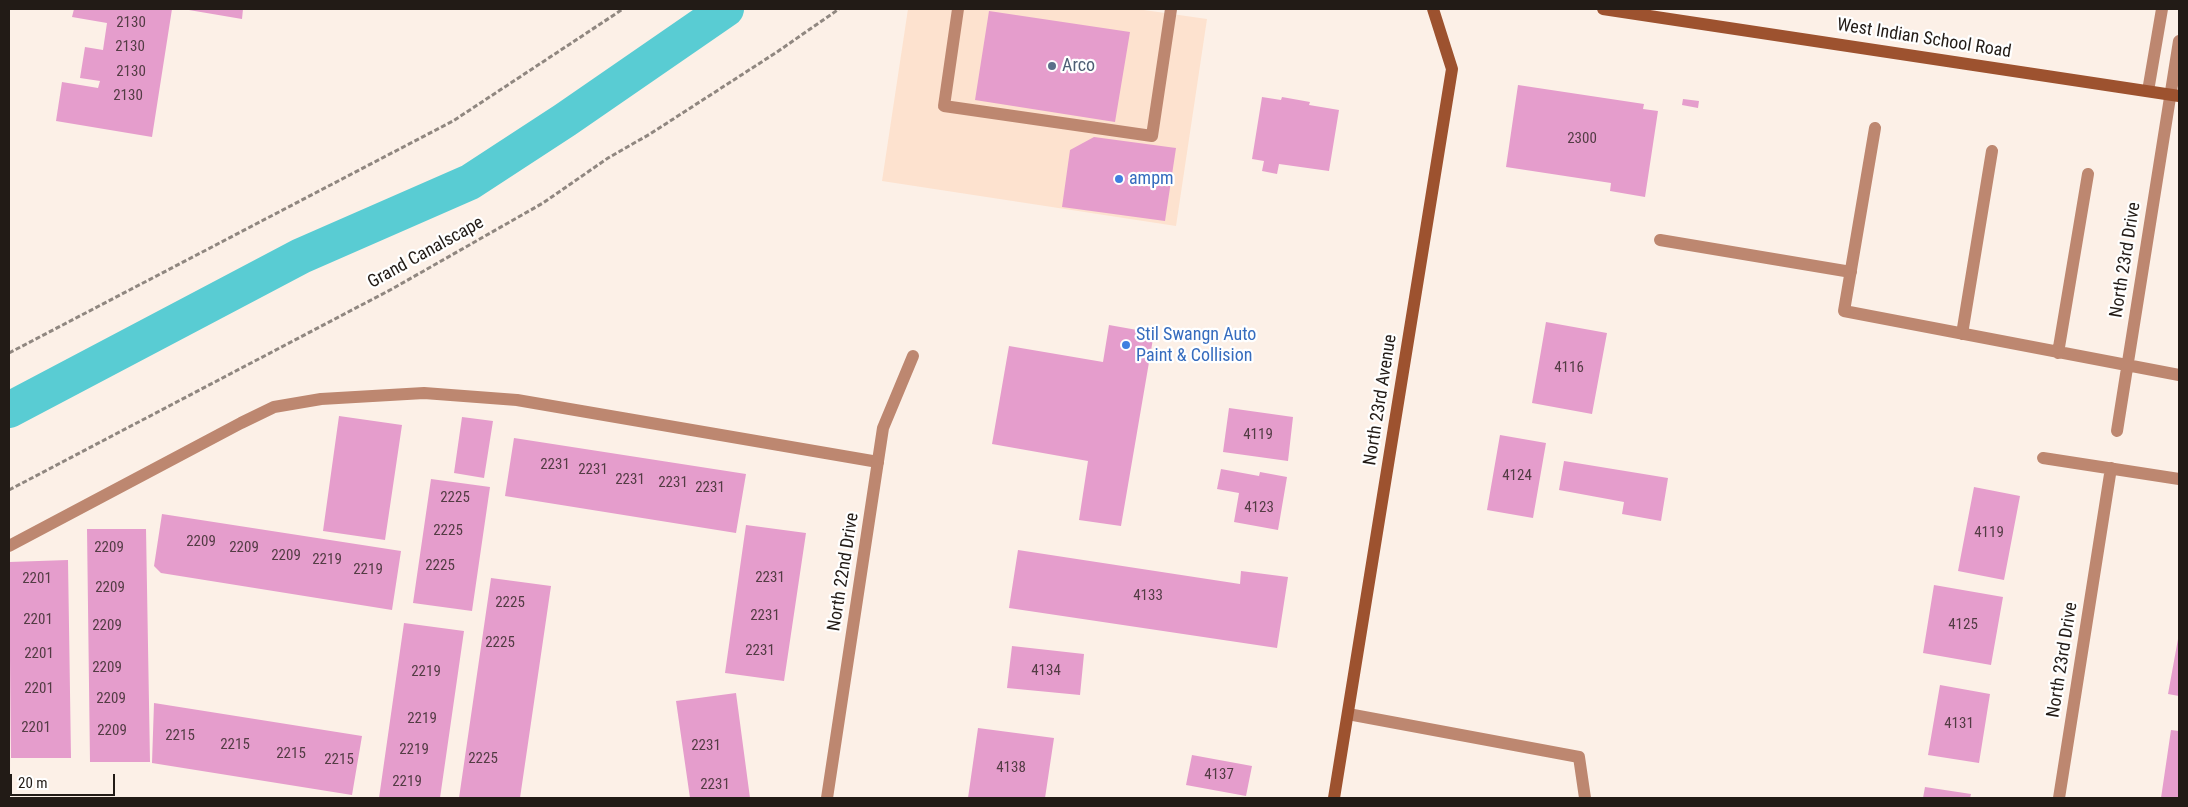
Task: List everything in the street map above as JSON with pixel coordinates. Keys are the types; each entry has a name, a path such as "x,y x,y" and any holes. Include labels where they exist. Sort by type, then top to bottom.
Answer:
{"street":[{"path":"958,9 944,106 1152,136 1171,9"},
{"name":"North 23rd Avenue","path":"1334,798 1452,69 1433,9"},
{"name":"West Indian School Road","path":"1604,9 2175,95"},
{"path":"2148,92 2162,9"},
{"name":"North 23rd Drive","path":"2117,431 2175,95 2179,41"},
{"path":"1875,128 1844,311 2127,367 2179,375"},
{"path":"1962,334 1992,151"},
{"path":"2058,353 2088,174"},
{"path":"1660,240 1851,272"},
{"name":"North 22nd Drive","path":"827,798 883,428 913,356"},
{"path":"9,546 274,407 321,399 424,394 517,400 878,462"},
{"path":"2043,458 2179,479"},
{"name":"North 23rd Drive","path":"2060,798 2111,468"},
{"path":"1348,714 1579,757 1585,798"}],"path":[{"path":"9,353 453,122 623,9"},
{"name":"Grand Canalscape","path":"9,490 392,289 543,203 608,158 650,134 777,52 838,9"}],"shaded area":[{"path":"908,9 1137,9 1207,19 1176,226 882,181"}],"building":[{"path":"74,9 172,9 152,137 56,121 62,82 98,88 100,81 80,78 85,47 103,50 107,23 72,17"},
{"path":"183,9 243,9 242,19"},
{"name":"Arco","path":"989,11 1130,32 1115,122 975,100"},
{"path":"1518,85 1644,104 1643,109 1658,111 1645,197 1610,191 1611,183 1506,167"},
{"path":"1262,97 1281,100 1282,97 1310,102 1309,105 1339,110 1329,171 1279,164 1277,174 1262,171 1264,161 1252,159"},
{"path":"1683,99 1699,101 1698,108 1682,105"},
{"name":"ampm","path":"1094,137 1176,148 1165,221 1062,207 1070,150"},
{"path":"1546,322 1607,333 1592,414 1532,403"},
{"path":"1109,325 1154,333 1121,526 1079,520 1088,461 992,444 1009,346 1103,362"},
{"path":"1229,408 1293,417 1288,461 1223,452"},
{"path":"339,416 402,425 385,540 323,531"},
{"path":"462,417 493,421 484,478 454,473"},
{"path":"1500,435 1546,443 1533,518 1487,510"},
{"path":"514,438 746,474 736,533 505,496"},
{"path":"1564,461 1668,478 1661,521 1622,514 1624,502 1559,490"},
{"path":"1221,469 1259,476 1260,472 1287,477 1278,530 1234,522 1239,493 1217,489"},
{"path":"431,479 490,487 472,611 413,603"},
{"path":"1974,487 2020,496 2004,580 1958,571"},
{"path":"162,514 401,551 392,610 161,573 154,566"},
{"path":"746,525 806,533 784,681 725,673"},
{"path":"87,529 146,529 150,762 90,762"},
{"path":"1018,550 1240,584 1241,571 1288,577 1277,648 1009,608"},
{"path":"68,560 71,758 11,758 9,562"},
{"path":"491,578 551,586 520,798 459,798"},
{"path":"1934,585 2003,597 1991,665 1923,653"},
{"path":"404,623 464,631 440,798 379,798"},
{"path":"2179,639 2179,696 2168,694"},
{"path":"1012,646 1084,654 1080,695 1007,688"},
{"path":"1940,685 1990,694 1979,763 1928,755"},
{"path":"736,693 750,798 690,798 676,701"},
{"path":"154,703 362,736 352,795 152,763"},
{"path":"978,728 1054,738 1045,798 968,798"},
{"path":"2171,730 2179,731 2179,798 2161,798"},
{"path":"1192,755 1252,766 1246,796 1186,785"},
{"path":"1925,787 1971,794 1970,798 1923,798"}],"waterway":[{"path":"9,410 301,256 470,182 565,120 726,9"}],"place":[{"name":"Arco","path":"1052,66"},
{"name":"ampm","path":"1119,179"},
{"name":"Stil Swangn Auto Paint & Collision","path":"1126,345"}]}
